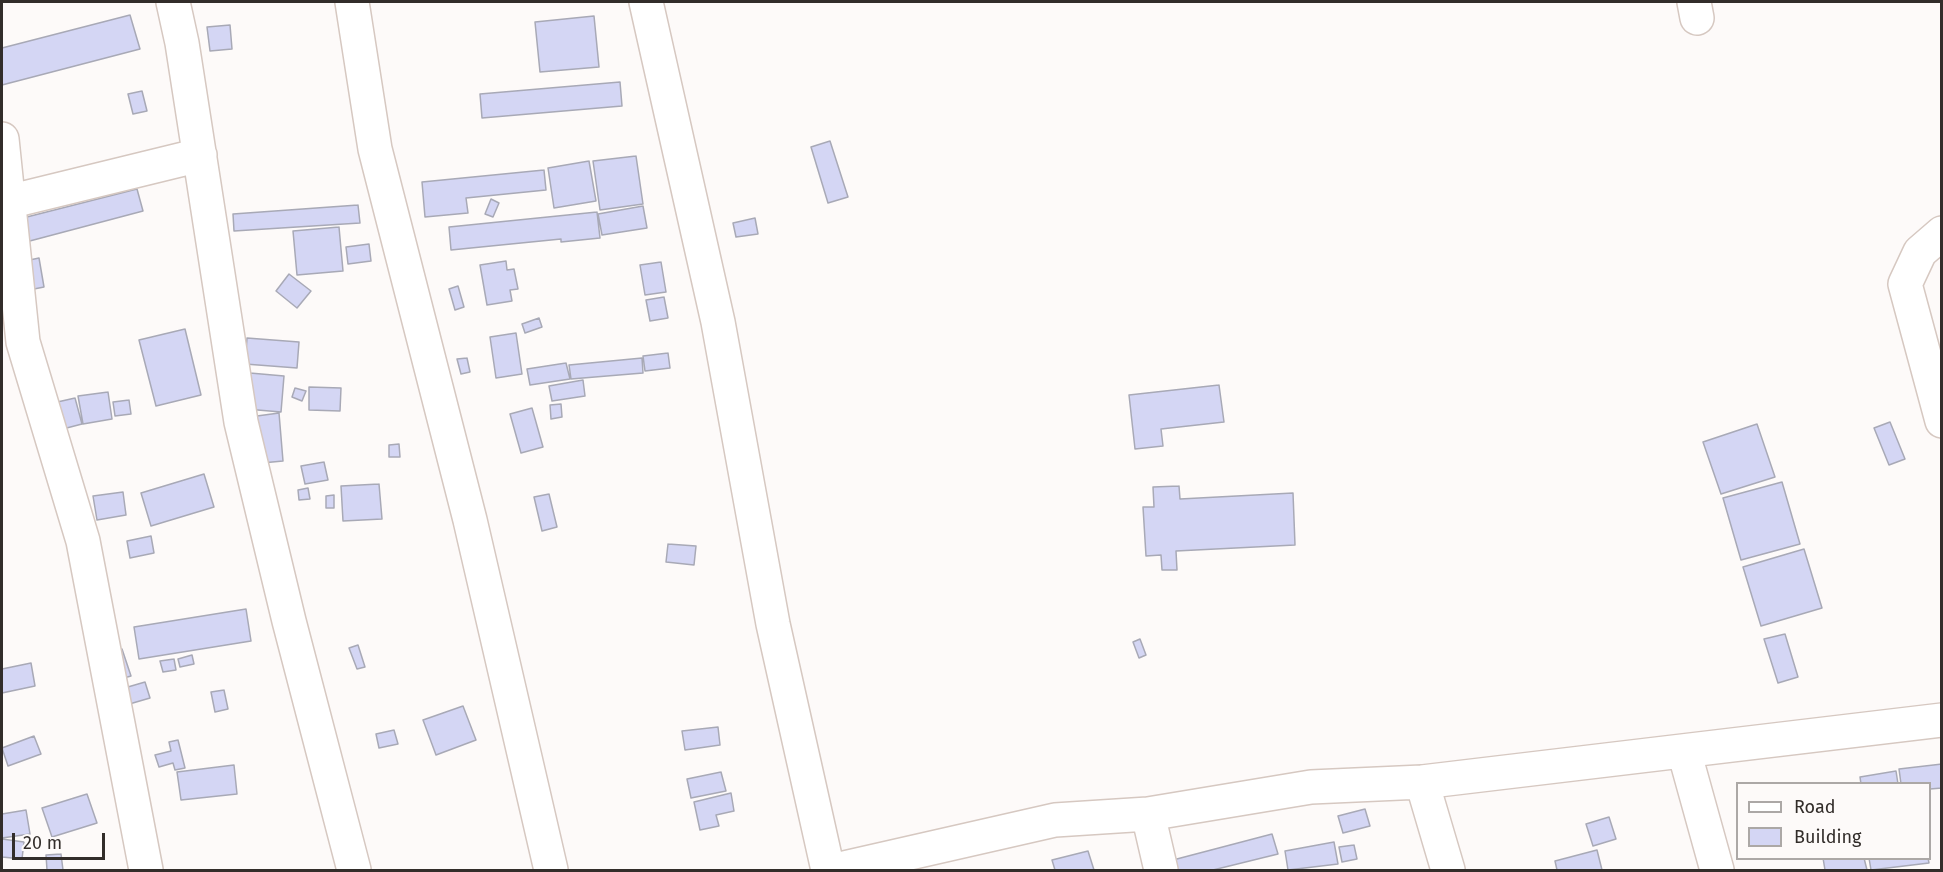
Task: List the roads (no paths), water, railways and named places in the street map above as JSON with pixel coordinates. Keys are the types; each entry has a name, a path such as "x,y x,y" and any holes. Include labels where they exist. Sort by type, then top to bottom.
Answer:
{"street":[{"path":"173,2 183,43 241,422 289,621 354,870"},
{"path":"352,2 375,149 470,520 550,870"},
{"path":"646,2 718,322 773,624 828,870"},
{"path":"2,139 23,342 83,541 146,870"},
{"path":"8,202 200,155"},
{"path":"1941,233 1920,252 1905,284 1941,421"},
{"path":"835,870 1055,820 1148,814 1311,787 1422,782 1941,720"},
{"path":"1684,751 1717,870"},
{"path":"1422,782 1448,870"},
{"path":"1148,814 1161,870"}]}
